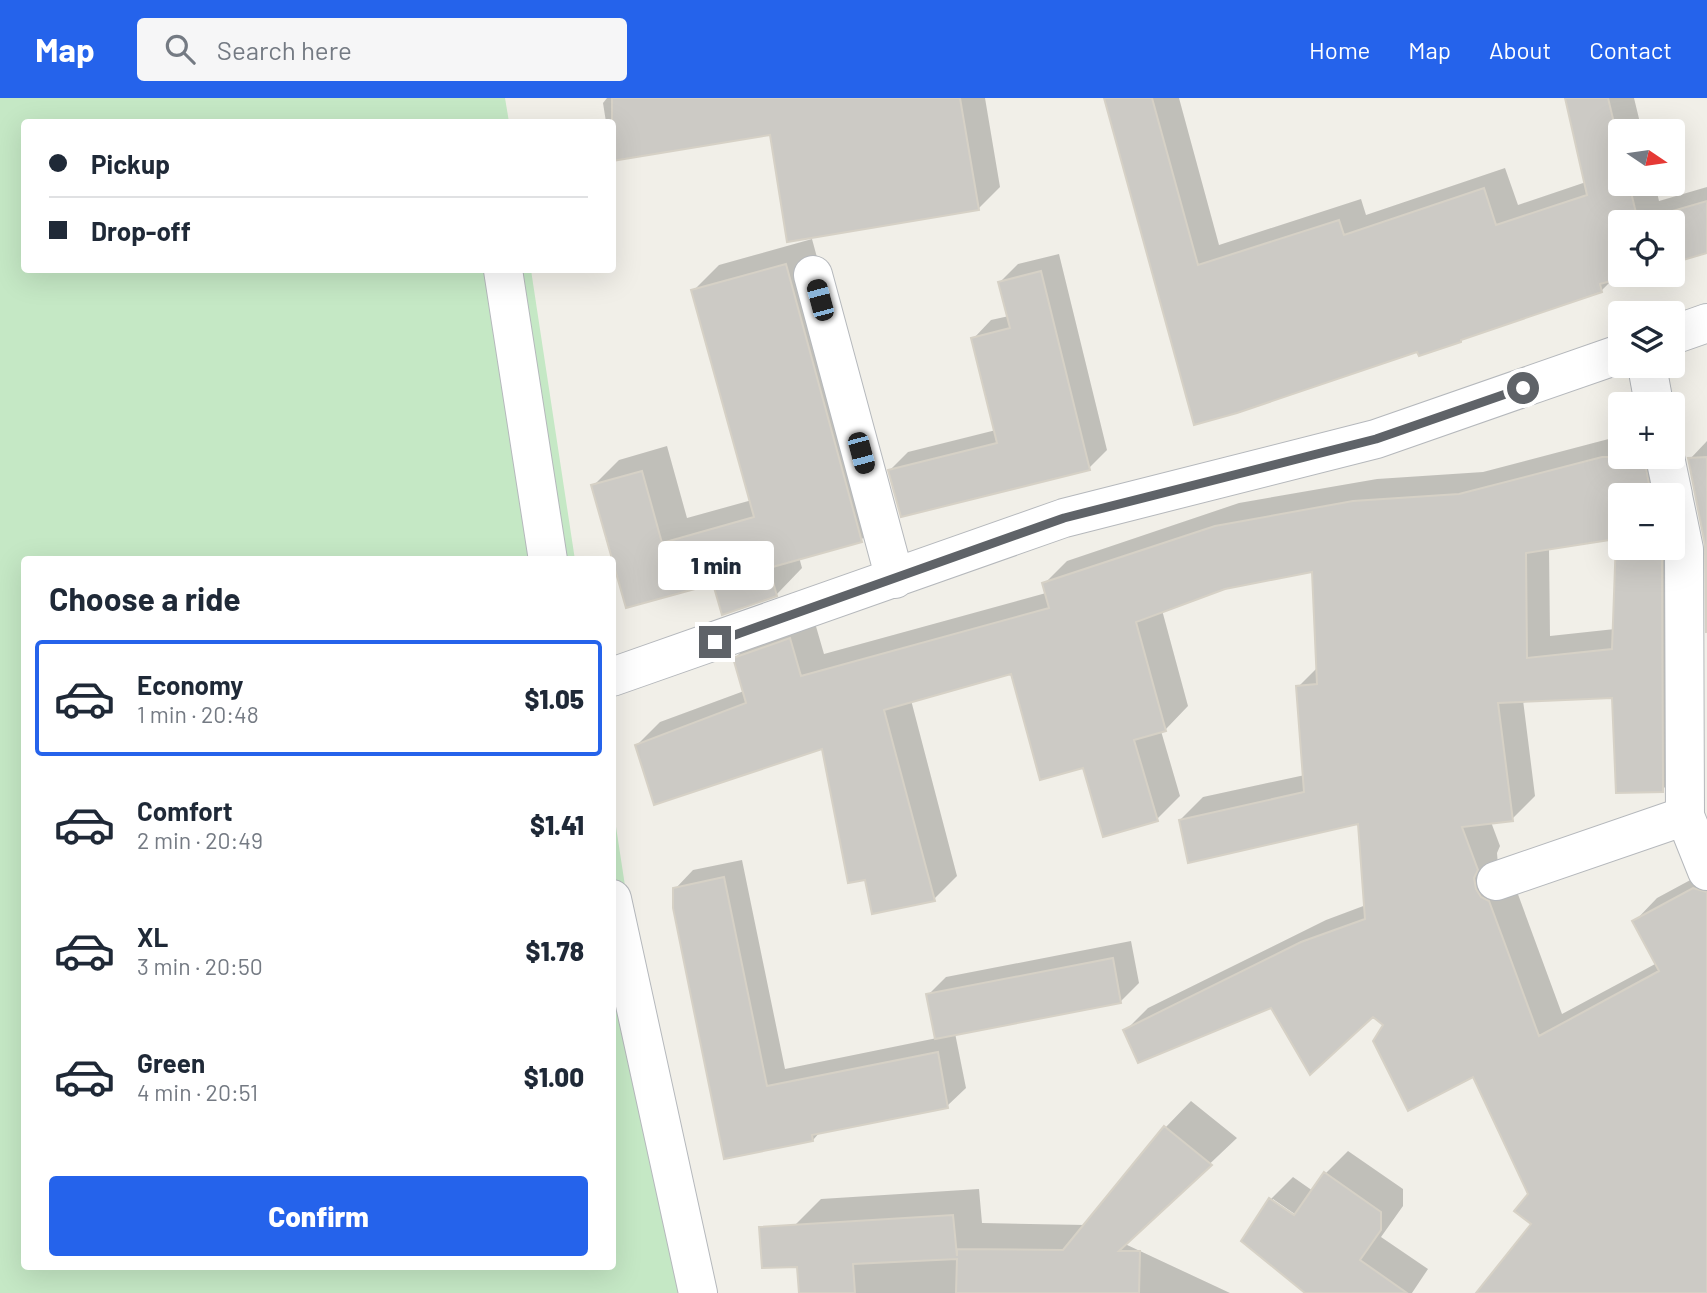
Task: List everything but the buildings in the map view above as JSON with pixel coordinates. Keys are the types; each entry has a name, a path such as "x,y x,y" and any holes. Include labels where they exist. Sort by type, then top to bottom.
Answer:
{"street":[{"path":"503,273 547,556"},
{"path":"813,275 895,579"},
{"path":"1685,331 1707,323"},
{"path":"616,676 1064,518 1376,439 1608,358"},
{"path":"1684,560 1685,816 1707,871"},
{"path":"1496,881 1685,816"},
{"path":"616,917 698,1293"}],"green space":[{"path":"0,98 505,98 508,119 21,119 21,273 531,273 574,556 21,556 21,1270 616,1270 616,827 687,1293 0,1293"}],"route":[{"path":"715,642 1064,518 1376,439 1523,388"}]}
